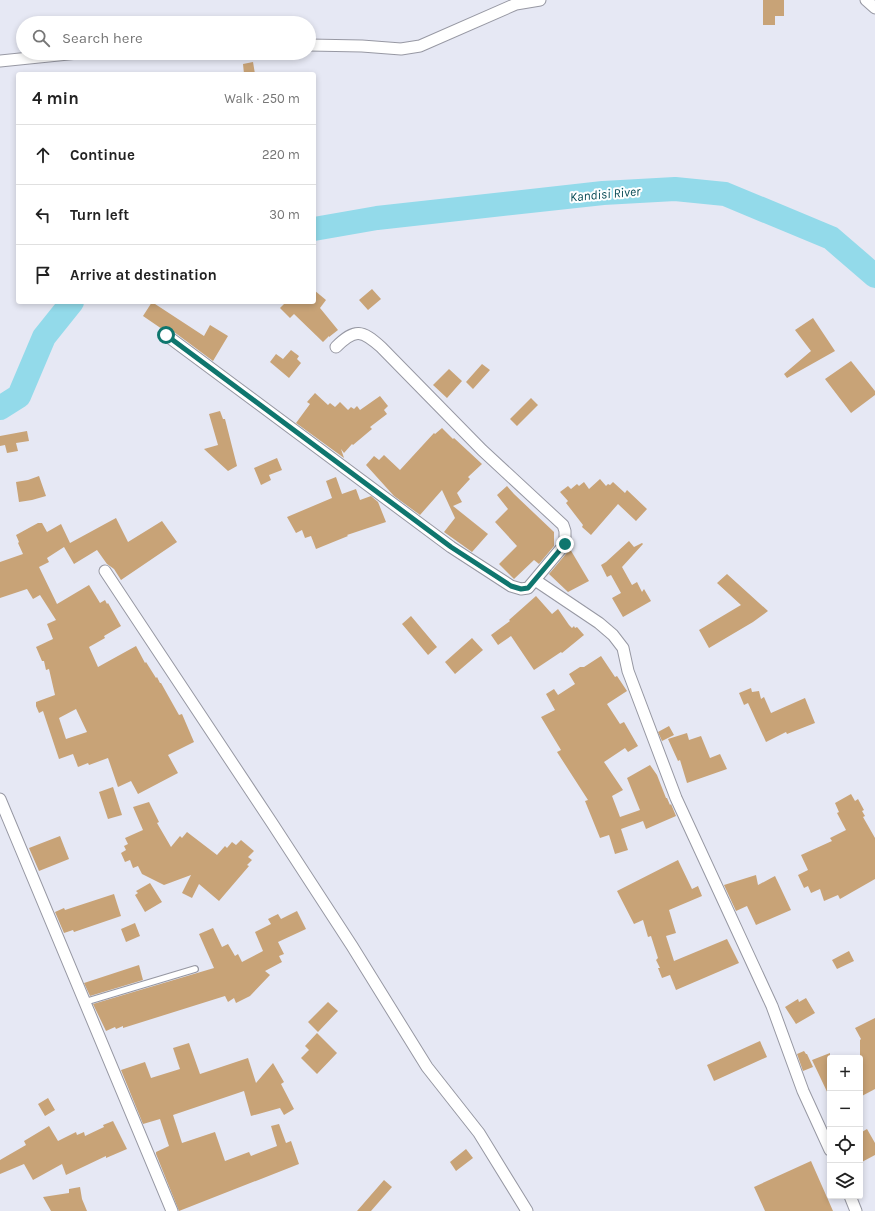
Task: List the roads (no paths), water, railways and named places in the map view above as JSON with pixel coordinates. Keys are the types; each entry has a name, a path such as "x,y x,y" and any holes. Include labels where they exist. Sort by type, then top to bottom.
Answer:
{"street":[{"path":"316,45 362,46 401,49 420,46 516,4 540,0"},
{"path":"866,0 875,8"},
{"path":"0,61 16,59"},
{"path":"166,335 451,547 511,586 521,589 528,588 565,544 565,531 563,525 482,450 370,337 364,334 353,334 347,337 336,347"},
{"path":"105,571 352,946 427,1067 479,1133 527,1211"},
{"path":"535,580 599,623 613,635 623,648 628,671 676,798 772,1006 803,1091 827,1143"},
{"path":"0,799 172,1211"},
{"path":"851,1199 856,1211"}],"lane":[{"path":"85,1002 195,969"}],"waterway":[{"name":"Kandisi River","path":"316,229 377,218 603,193 675,189 725,194 831,238 875,276"},
{"name":"Kandisi River","path":"0,408 19,396 44,337 70,304"}]}
